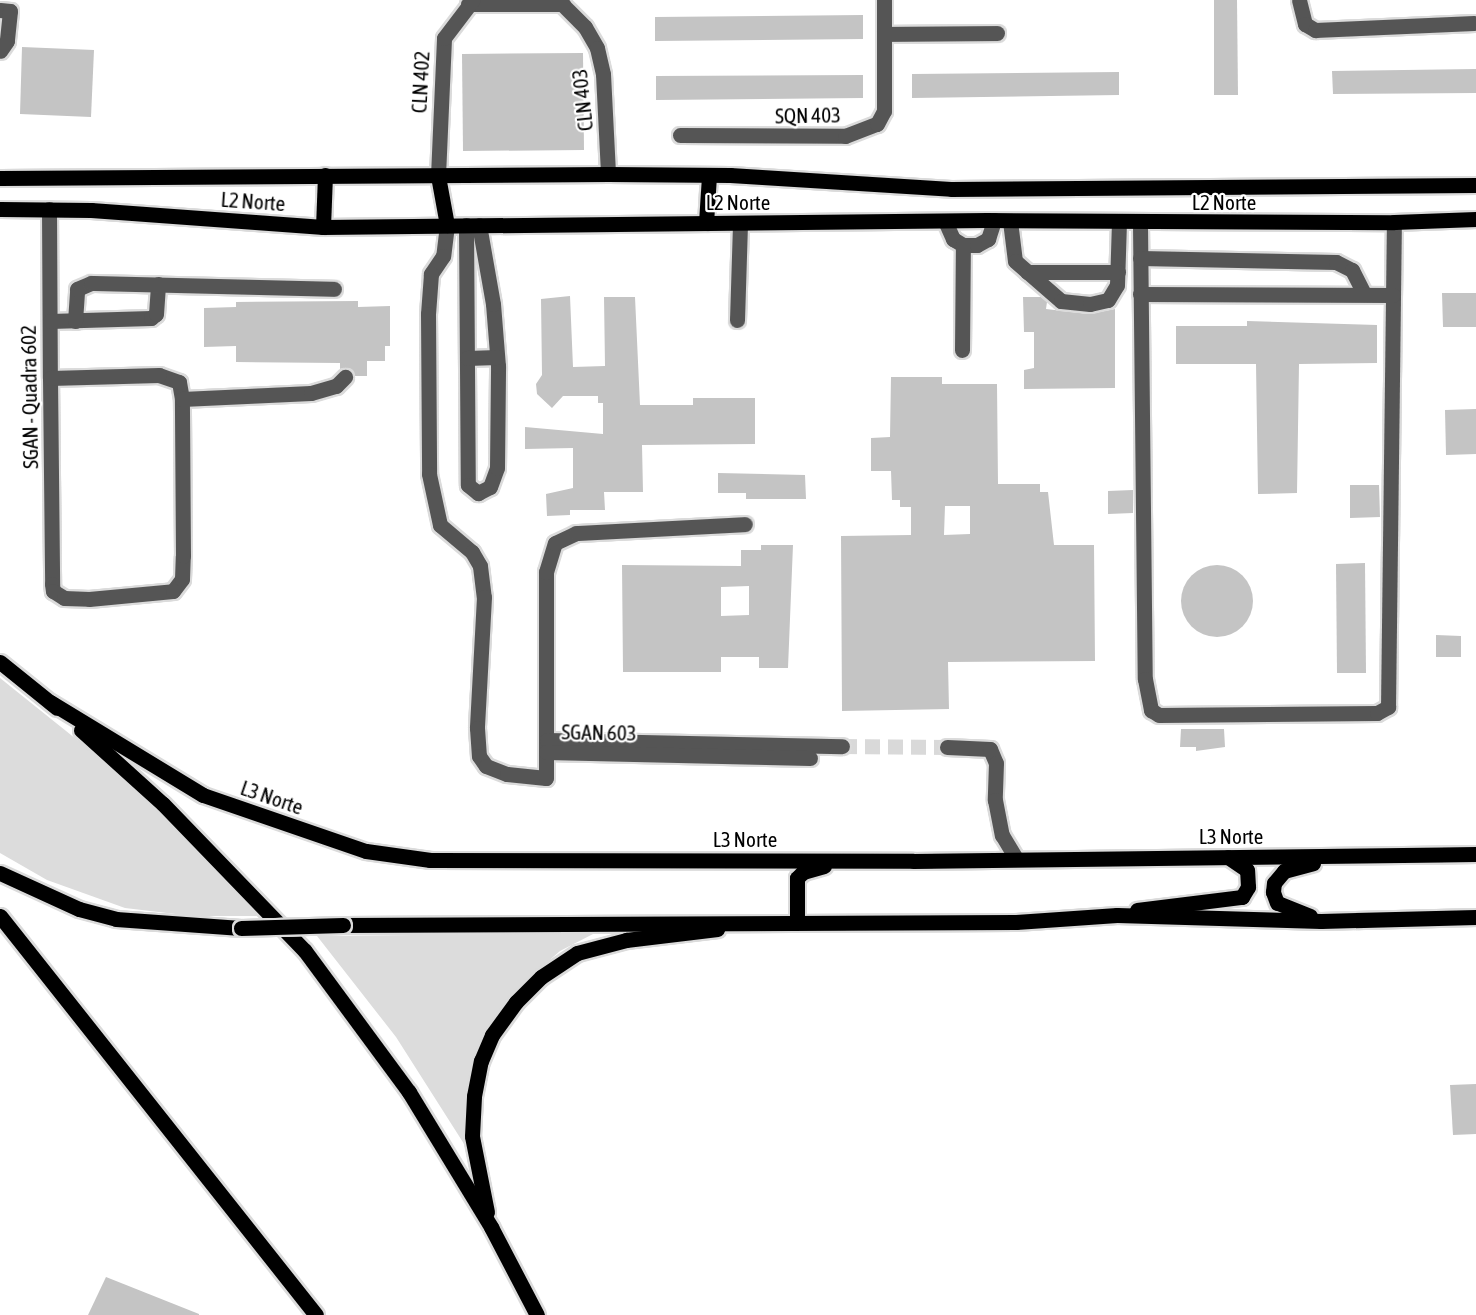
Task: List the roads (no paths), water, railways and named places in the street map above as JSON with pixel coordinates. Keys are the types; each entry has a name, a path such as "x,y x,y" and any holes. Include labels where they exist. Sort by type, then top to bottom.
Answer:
{"main road":[{"name":"L2 Norte","path":"0,178 608,174 709,175 951,189 1476,185"},
{"path":"323,227 325,175"},
{"path":"706,223 711,196 709,175"},
{"path":"438,176 447,225"},
{"name":"L2 Norte","path":"0,209 48,209 323,227 994,220 1140,224 1476,219"},
{"name":"L3 Norte","path":"0,662 50,702 163,804 305,951 409,1092 490,1227 537,1315"},
{"name":"L3 Norte","path":"50,702 203,795 366,851 430,860 847,860 1476,854"},
{"path":"1321,921 1277,903 1273,892 1279,875 1299,865 1394,855"},
{"path":"1117,915 1153,906 1242,897 1248,887 1247,870 1227,857"},
{"path":"797,921 797,878 803,872 847,860"},
{"path":"0,873 79,909 116,919 241,928 754,921 1016,922 1117,915 1321,921 1476,917"},
{"path":"0,916 316,1315"},
{"path":"490,1227 472,1136 474,1096 481,1061 492,1035 516,1002 541,976 577,952 609,943 754,921"}],"street":[{"name":"SQN 403","path":"680,135 845,136 864,132 878,124 884,111 884,0"},
{"path":"1299,0 1305,24 1315,30 1474,23"},
{"path":"470,2 561,2"},
{"name":"CLN 402","path":"438,176 444,38 470,2"},
{"name":"CLN 403","path":"561,2 585,27 597,48 603,74 608,174"},
{"path":"0,10 10,11 7,41 0,51"},
{"path":"884,34 997,33"},
{"name":"SGAN - Quadra 602","path":"48,209 52,584 57,595 89,599 161,595 179,586 183,556 183,399"},
{"path":"945,221 953,239 963,245 977,245 988,239 994,220"},
{"path":"1010,221 1015,261 1061,301 1090,304 1108,300 1117,285 1119,223"},
{"path":"1140,224 1145,679 1151,710 1159,715 1377,713 1388,707 1394,222"},
{"path":"737,320 740,223"},
{"path":"447,225 443,256 431,274 426,371 429,474 440,525 472,552 480,566 484,597 479,756 491,769 546,778 546,572 555,543 576,532 745,524"},
{"path":"473,225 497,357 497,468 490,488 478,493 468,485 467,358 473,225"},
{"path":"962,350 963,245"},
{"path":"1140,258 1336,262 1352,270 1364,294"},
{"path":"1027,272 1118,272"},
{"path":"50,321 151,318 156,314 158,284"},
{"path":"75,321 75,296 82,285 158,284 334,289"},
{"path":"1140,294 1393,295"},
{"path":"467,358 497,357"},
{"path":"50,378 169,375 178,382 183,399 311,393 336,386 345,377"},
{"name":"SGAN 603","path":"546,746 810,759 842,746"},
{"path":"947,747 990,749 996,763 995,800 1002,835 1015,857"}],"tunnel":[{"path":"842,746 947,747"}]}
